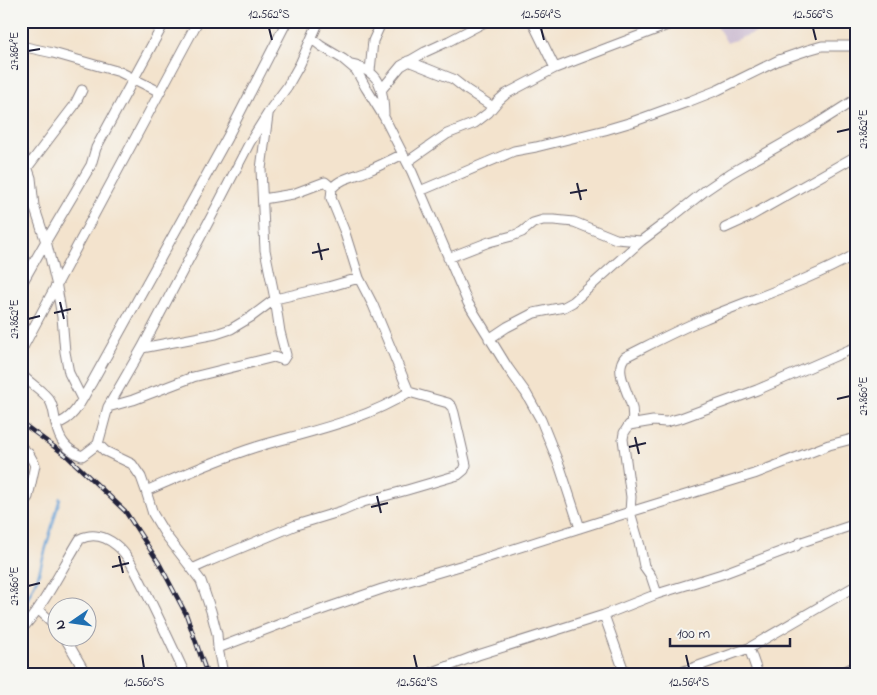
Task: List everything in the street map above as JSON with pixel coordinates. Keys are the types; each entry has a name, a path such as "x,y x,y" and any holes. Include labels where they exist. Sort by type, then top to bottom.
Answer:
{"street":[{"path":"21,285 91,165 96,148 165,21"},
{"path":"21,351 198,21"},
{"path":"56,424 63,422 74,413 82,399 227,138 286,21"},
{"path":"21,374 52,405 58,436 69,449 82,456 98,444 108,407 142,348 250,142 300,64 319,21"},
{"path":"370,71 373,41 382,21"},
{"path":"382,89 401,66 408,61 486,21"},
{"path":"532,21 554,68"},
{"path":"409,392 373,304 359,278 344,230 331,198 332,188 336,183 343,180 405,158 447,134 475,123 506,94 554,68 678,22"},
{"path":"312,39 356,70 384,117 420,191 468,303 541,420 560,467 580,528"},
{"path":"420,191 514,151 545,145 632,122 690,101 718,90 779,60 808,50 822,46 852,46 856,44"},
{"path":"21,46 120,72 160,92"},
{"path":"408,61 453,79 493,107"},
{"path":"350,64 370,71 376,79 382,89 384,117"},
{"path":"27,168 74,106 82,90"},
{"path":"489,339 534,313 564,308 641,241 665,224 712,185 856,99"},
{"path":"108,407 133,400 193,377 274,357 283,360 286,355 265,250 261,169 268,113"},
{"path":"21,148 30,178 34,206 46,240 57,285 69,373 82,399"},
{"path":"725,228 747,218 856,156"},
{"path":"263,199 292,194 325,182 332,188"},
{"path":"448,258 489,242 512,236 543,220 574,222 616,239 641,241"},
{"path":"632,424 633,415 621,367 621,361 625,357 703,320 765,296 856,254"},
{"path":"142,348 216,334 231,329 275,299 359,278"},
{"path":"657,594 651,576 644,566 630,512 631,497 623,439 629,425 653,421 666,422 681,418 757,390 856,347"},
{"path":"146,491 223,458 340,423 387,405 409,392 448,403 452,407 466,465 464,470 458,475 363,502 342,511 296,525 192,569"},
{"path":"218,648 283,623 382,589 754,474 856,438"},
{"path":"98,444 105,451 132,464 141,477 154,514 165,534 201,581 217,634 223,674"},
{"path":"21,447 29,454 35,465 28,498 21,506"},
{"path":"428,674 657,594 722,574 796,546 799,543 856,524"},
{"path":"21,630 38,609 80,539 88,536 107,539 125,554 155,610 185,674"},
{"path":"676,674 749,648 854,590"},
{"path":"38,609 48,618"},
{"path":"604,614 624,674"},
{"path":"71,648 86,674"},
{"path":"749,648 758,674"},
{"path":"839,674 856,666"}],"shaded area":[{"path":"714,21 786,21 727,43"}],"waterway":[{"path":"21,613 38,576 60,498"}],"railway":[{"path":"21,424 68,457 125,511 159,563 186,614 207,674"}]}
